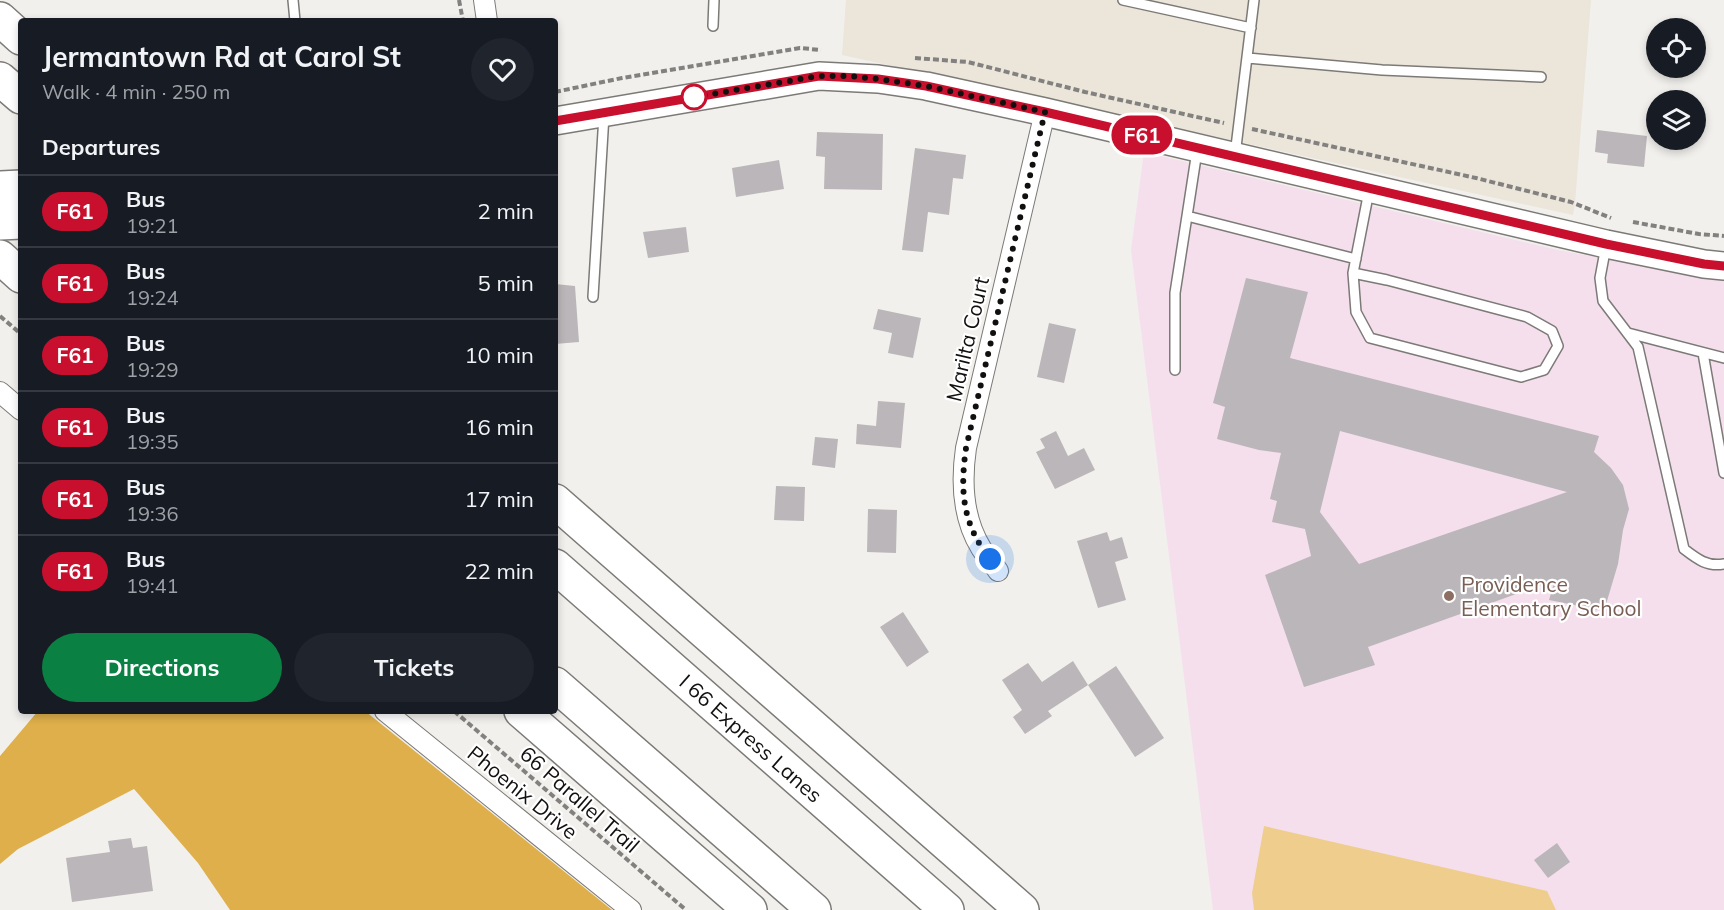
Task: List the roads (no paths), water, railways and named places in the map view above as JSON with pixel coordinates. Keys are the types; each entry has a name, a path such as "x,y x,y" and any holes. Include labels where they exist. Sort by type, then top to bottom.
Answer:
{"highway":[{"path":"0,20 18,35"},
{"path":"0,79 18,94"},
{"path":"0,198 18,213"},
{"path":"0,257 18,273"},
{"path":"558,504 1022,910"},
{"name":"I 66 Express Lanes","path":"558,569 947,910"},
{"path":"558,687 814,910"},
{"path":"524,714 750,910"}],"main road":[{"path":"558,121 819,76 878,79 926,86 1045,112 1606,244 1724,266"},
{"path":"0,185 18,184"},
{"path":"0,226 18,225"}],"street":[{"path":"484,0 487,18"},
{"name":"Marilta Court","path":"999,571 981,548 967,515 963,474 966,448 1045,112"},
{"path":"0,393 18,408"},
{"name":"Phoenix Drive","path":"389,714 631,910"}],"lane":[{"path":"293,0 295,18"},
{"path":"713,26 714,0"},
{"path":"1123,0 1251,28"},
{"path":"1234,157 1254,0"},
{"path":"1248,58 1382,70 1540,77"},
{"path":"593,297 604,113"},
{"path":"1174,370 1175,293 1198,149"},
{"path":"1353,273 1527,317 1552,331 1558,346 1544,370 1521,377 1370,338 1356,312 1353,273 1370,189"},
{"path":"1187,216 1356,259"},
{"path":"1606,244 1600,278 1603,301 1638,347 1684,549 1702,563 1718,566 1724,564"},
{"path":"1628,333 1724,358"},
{"path":"1703,353 1724,473"}],"place":[{"name":"Providence Elementary School","path":"1449,596"}]}
